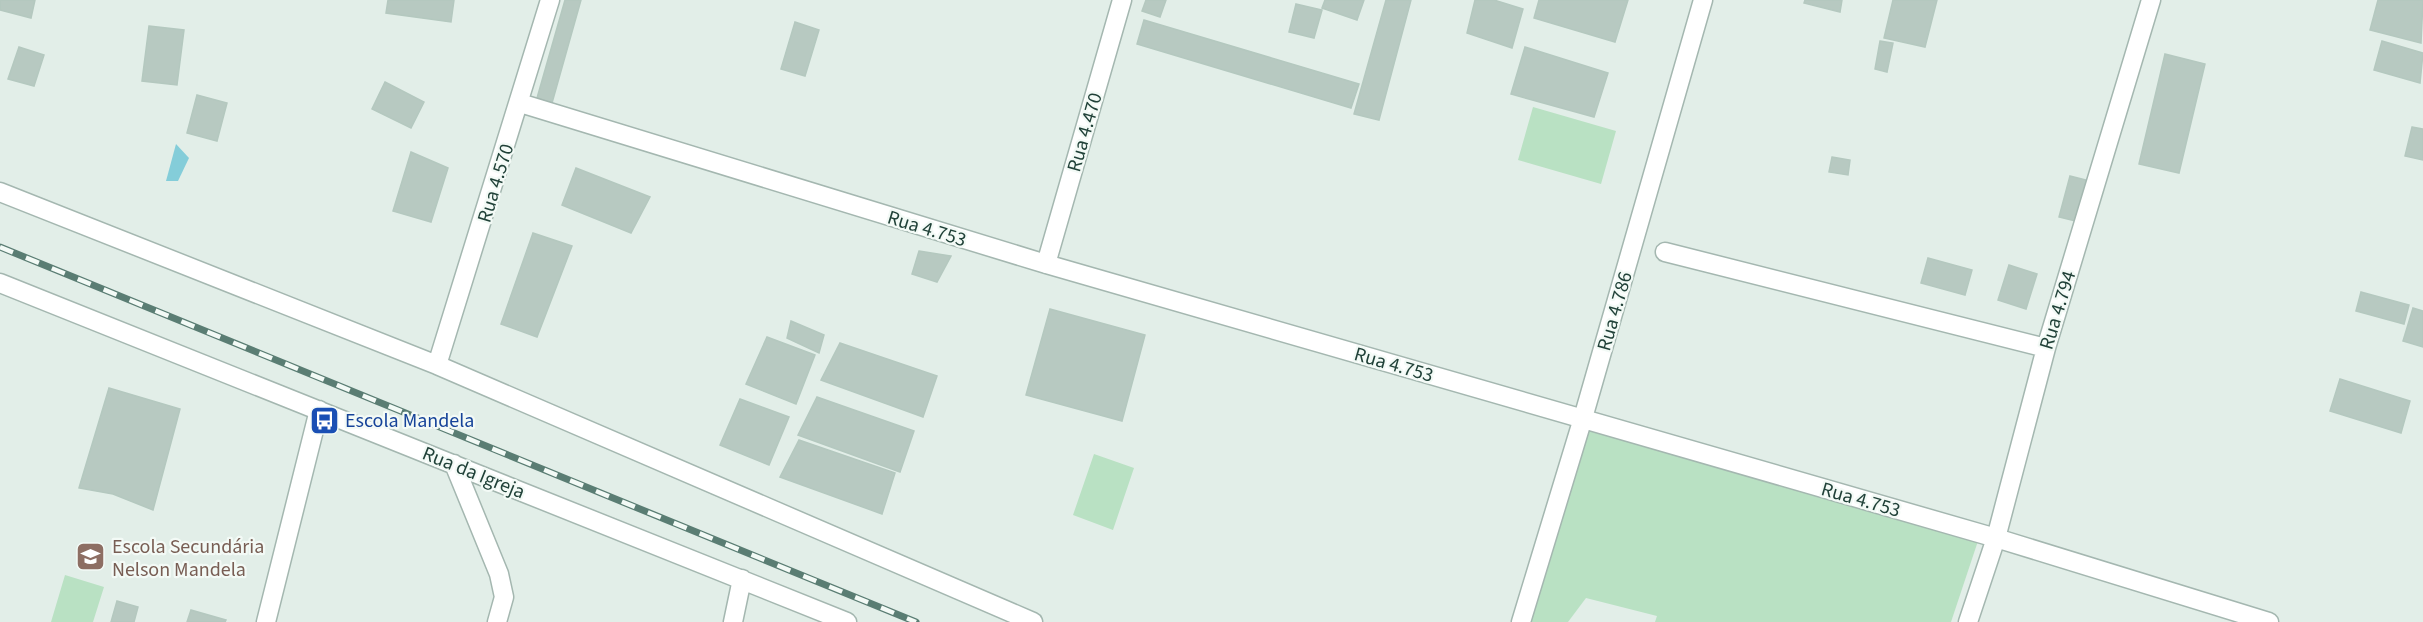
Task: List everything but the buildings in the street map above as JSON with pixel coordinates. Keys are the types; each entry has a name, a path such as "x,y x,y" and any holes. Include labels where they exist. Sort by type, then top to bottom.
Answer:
{"street":[{"name":"Rua 4.570","path":"437,365 520,103 550,0"},
{"name":"Rua 4.470","path":"1046,264 1122,0"},
{"name":"Rua 4.786","path":"1521,622 1583,418 1703,0"},
{"name":"Rua 4.794","path":"1968,622 1996,538 2046,348 2151,0"},
{"name":"Rua 4.753","path":"520,103 1046,264 1996,538 2269,622"},
{"path":"0,192 437,365 1033,622"},
{"path":"1665,252 2046,348"},
{"name":"Rua da Igreja","path":"0,282 846,622"},
{"path":"266,622 319,410"},
{"path":"453,464 499,574 504,597 497,622"},
{"path":"732,622 742,579"}],"green space":[{"path":"1533,107 1616,131 1601,184 1518,160"},
{"path":"1583,418 1978,541 1951,622 1655,622 1657,616 1586,598 1568,622 1528,622"},
{"path":"1094,454 1134,468 1113,530 1073,515"},
{"path":"65,575 104,587 93,622 51,622"}],"water":[{"path":"176,144 189,158 178,181 166,181"}],"railway":[{"path":"0,247 916,622"}],"place":[{"name":"Escola Mandela","path":"324,420"},
{"name":"Escola Secundária Nelson Mandela","path":"91,557"}]}
